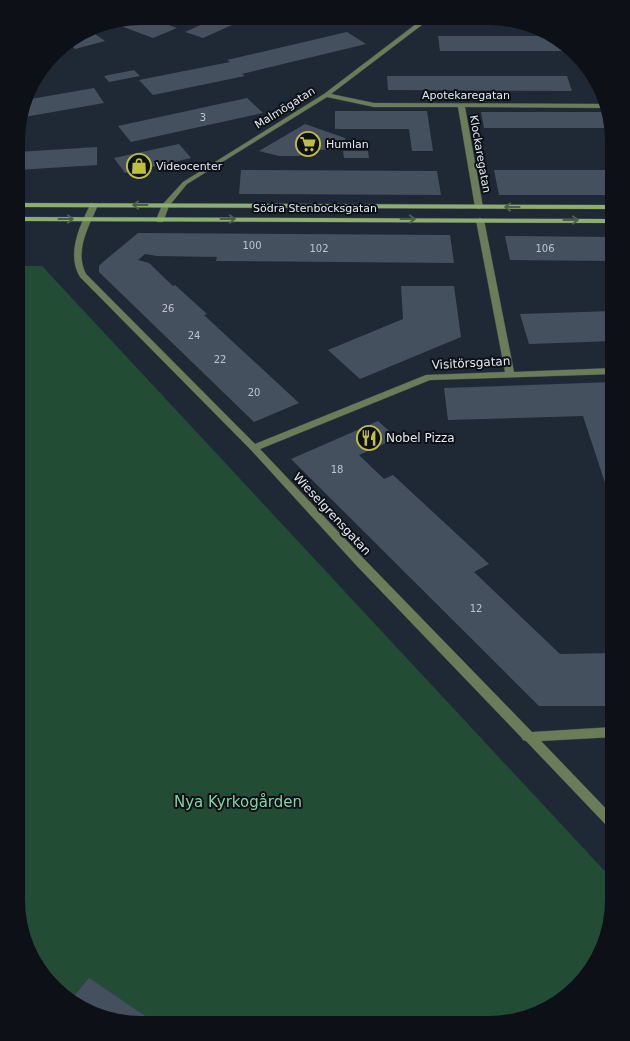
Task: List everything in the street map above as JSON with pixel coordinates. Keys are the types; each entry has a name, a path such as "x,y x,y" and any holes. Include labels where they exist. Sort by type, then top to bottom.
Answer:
{"main road":[{"name":"Södra Stenbocksgatan","path":"25,205 605,207"},
{"name":"Södra Stenbocksgatan","path":"25,219 605,221"}],"street":[{"name":"Malmögatan","path":"160,220 166,205 185,183 326,95 419,25"},
{"name":"Apotekaregatan","path":"326,95 368,104 599,106"},
{"name":"Klockaregatan","path":"461,105 479,207"},
{"name":"Wieselgrensgatan","path":"94,205 81,239 77,257 78,269 254,448 527,737 605,815"},
{"path":"480,220 510,373"},
{"name":"Visitörsgatan","path":"254,448 420,379 444,375 605,370"},
{"path":"527,737 605,733"}],"green space":[{"name":"Nya Kyrkogården","path":"25,266 42,266 605,871 605,908 599,937 593,951 576,976 553,996 526,1010 497,1016 141,1016 111,1012 97,1007 70,992 49,971 31,937 27,923 25,900"}],"building":[{"path":"168,25 177,28 153,38 123,27"},
{"path":"200,25 232,25 203,38 185,32"},
{"path":"347,32 366,44 242,74 245,76 153,95 139,80 230,62 227,60"},
{"path":"96,35 105,41 75,49 73,48 77,45"},
{"path":"438,36 537,36 562,51 440,51"},
{"path":"134,70 140,76 109,82 104,76"},
{"path":"387,76 567,76 572,91 388,90"},
{"path":"94,88 104,103 28,116 33,99"},
{"path":"247,98 263,113 131,142 118,126"},
{"path":"335,111 427,111 433,151 412,151 409,129 335,129"},
{"path":"481,112 601,112 604,128 484,128"},
{"name":"Humlan","path":"305,124 345,138 345,150 308,150 299,156 279,156 259,151"},
{"name":"Videocenter","path":"179,144 191,158 125,173 114,158"},
{"path":"97,147 97,165 25,170 25,152"},
{"path":"343,151 368,151 369,158 344,158"},
{"path":"241,170 437,171 441,195 239,194"},
{"path":"494,170 605,170 605,195 499,195"},
{"path":"138,233 450,235 454,263 216,261 217,257 145,254 138,260 149,263 173,286 175,285 207,314 204,315 299,403 254,422 99,272 99,266 103,262"},
{"path":"505,236 605,237 605,261 510,260"},
{"path":"401,286 454,286 461,337 360,379 328,350 403,319"},
{"path":"605,311 605,341 529,344 520,314"},
{"path":"605,382 605,483 583,416 448,420 444,388"},
{"path":"378,421 397,438 359,455 384,479 393,475 489,564 474,572 560,654 605,653 605,706 539,706 291,459"},
{"path":"89,978 145,1016 111,1012 75,995"}],"place":[{"name":"Humlan","path":"308,144"},
{"name":"Videocenter","path":"139,166"},
{"name":"Nobel Pizza","path":"369,438"}]}
